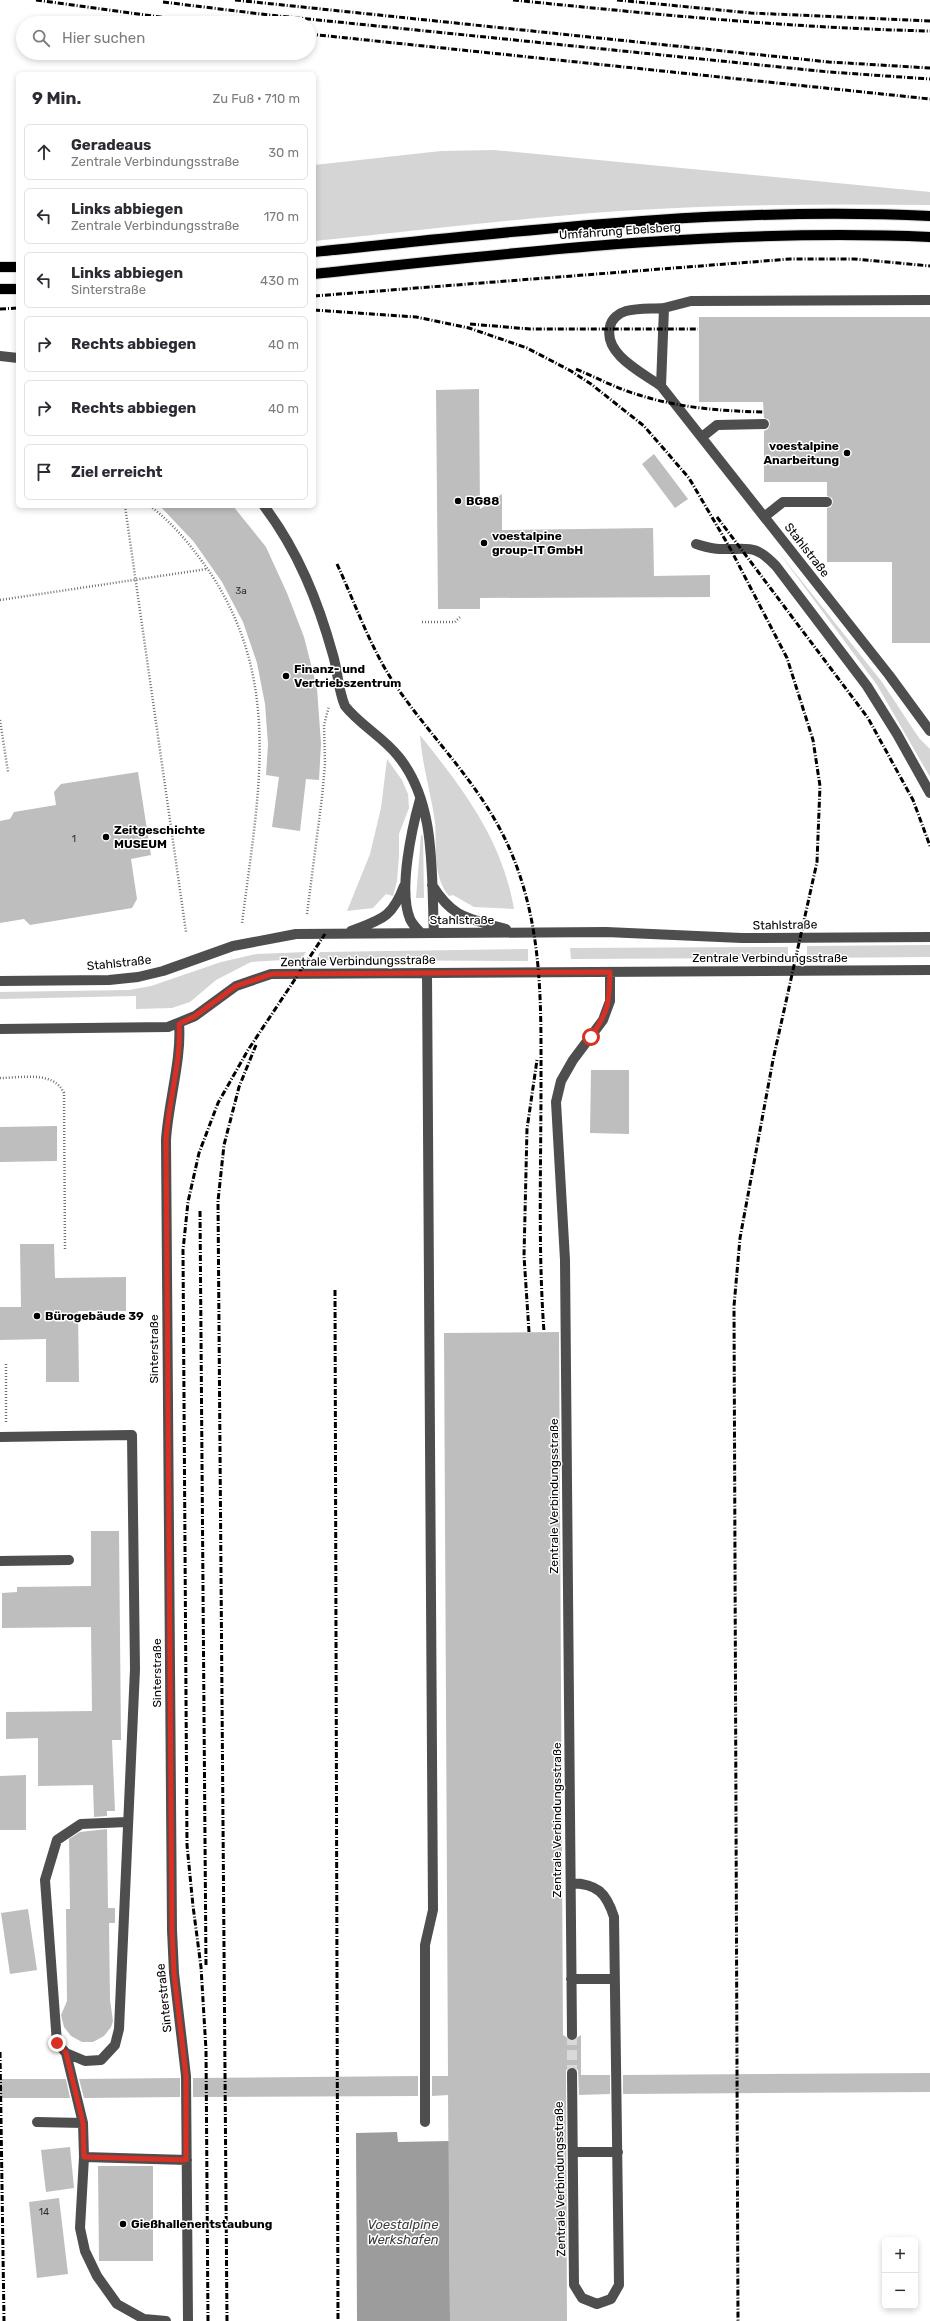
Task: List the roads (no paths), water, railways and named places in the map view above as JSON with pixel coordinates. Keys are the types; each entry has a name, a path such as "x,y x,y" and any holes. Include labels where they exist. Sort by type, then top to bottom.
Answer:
{"main road":[{"name":"Umfahrung Ebelsberg","path":"316,252 560,227 673,219 782,214 930,216"},
{"name":"Umfahrung Ebelsberg","path":"316,274 560,248 677,239 775,235 930,237"},
{"path":"0,267 16,267"},
{"path":"0,289 16,289"}],"street":[{"path":"661,386 664,308 691,301 930,300"},
{"name":"Stahlstraße","path":"664,308 627,311 617,315 611,323 608,334 610,344 618,354 661,386 889,675 930,731"},
{"path":"0,356 16,358"},
{"path":"702,437 717,425 764,424"},
{"path":"764,517 783,502 827,502"},
{"path":"266,508 277,523 302,567 320,611 344,706 353,717 397,755 411,775 420,798 429,834 434,933"},
{"path":"696,544 719,549 751,548 764,553 776,566 867,686 898,734 930,793"},
{"path":"420,798 411,834 407,880 407,906 410,919 421,933"},
{"path":"346,934 383,918 397,905 407,880"},
{"path":"432,884 443,902 455,913 520,932"},
{"name":"Stahlstraße","path":"0,981 109,980 138,977 163,971 233,946 272,937 296,934 520,932 653,933 742,938 930,936"},
{"name":"Zentrale Verbindungsstraße","path":"0,1029 155,1028 179,1024 195,1016 236,986 272,974 930,970"},
{"name":"Zentrale Verbindungsstraße","path":"572,2035 566,1260 556,1102 561,1080 603,1020 610,1001 610,972"},
{"path":"426,2122 425,1945 433,1910 427,973"},
{"name":"Sinterstraße","path":"179,1024 179,1043 167,1120 166,1172 172,1930 174,1973 186,2076 188,2321"},
{"path":"3,1437 132,1435 135,1669 119,2029 115,2045 101,2060 85,2061 66,2053 57,2043 45,1880 57,1840 81,1824 127,1822"},
{"path":"0,1561 69,1560"},
{"path":"570,1883 589,1884 598,1888 610,1904 614,1917 618,2152 573,2152"},
{"path":"571,1979 615,1979"},
{"path":"66,2053 83,2123 84,2157 80,2228 85,2251 97,2276 117,2304 144,2319 166,2321"},
{"name":"Zentrale Verbindungsstraße","path":"572,2073 574,2285 582,2298 596,2304 611,2299 620,2285 618,2152"},
{"path":"37,2122 83,2123"},
{"path":"84,2157 186,2160"}],"water":[{"name":"Voestalpine Werkshafen","path":"397,2132 398,2142 449,2141 450,2321 357,2321 356,2133"}],"tunnel":[{"path":"572,2035 572,2073"}],"railway":[{"path":"36,0 153,16"},
{"path":"235,0 829,62 930,68"},
{"path":"513,0 773,24 930,31"},
{"path":"617,0 751,13 930,21"},
{"path":"163,2 279,16"},
{"path":"316,20 829,72 930,79"},
{"path":"316,35 930,99"},
{"path":"316,296 790,259 854,259 930,266"},
{"path":"0,309 16,308"},
{"path":"316,310 416,317 469,328 527,348 571,371 591,384 644,426 689,478 730,548 787,658 813,740 820,786 817,862 773,1060 740,1238 734,1306 738,2321"},
{"path":"470,324 530,329 698,329"},
{"path":"576,369 631,393 670,403 716,410 764,412"},
{"path":"717,517 868,718 913,800 930,846"},
{"path":"337,564 370,640 385,669 409,704 457,764 500,828 511,852 529,909 535,938 540,995 540,1239 544,1332"},
{"path":"208,2321 206,2050 201,1967 187,1845 183,1250 188,1202 199,1153 218,1103 248,1050 325,934"},
{"path":"227,2321 218,1201 224,1145 239,1087 256,1045"},
{"path":"529,1332 524,1256 527,1129 537,1060"},
{"path":"200,1211 206,1966"},
{"path":"335,1290 338,2321"},
{"path":"0,2052 4,2321"}],"place":[{"name":"voestalpine Anarbeitung","path":"847,453"},
{"name":"BG88","path":"458,501"},
{"name":"voestalpine group-IT GmbH","path":"484,543"},
{"name":"Finanz- und Vertriebszentrum","path":"286,676"},
{"name":"Zeitgeschichte MUSEUM","path":"106,837"},
{"name":"Bürogebäude 39","path":"37,1316"},
{"name":"Gießhallenentstaubung","path":"123,2224"}]}
